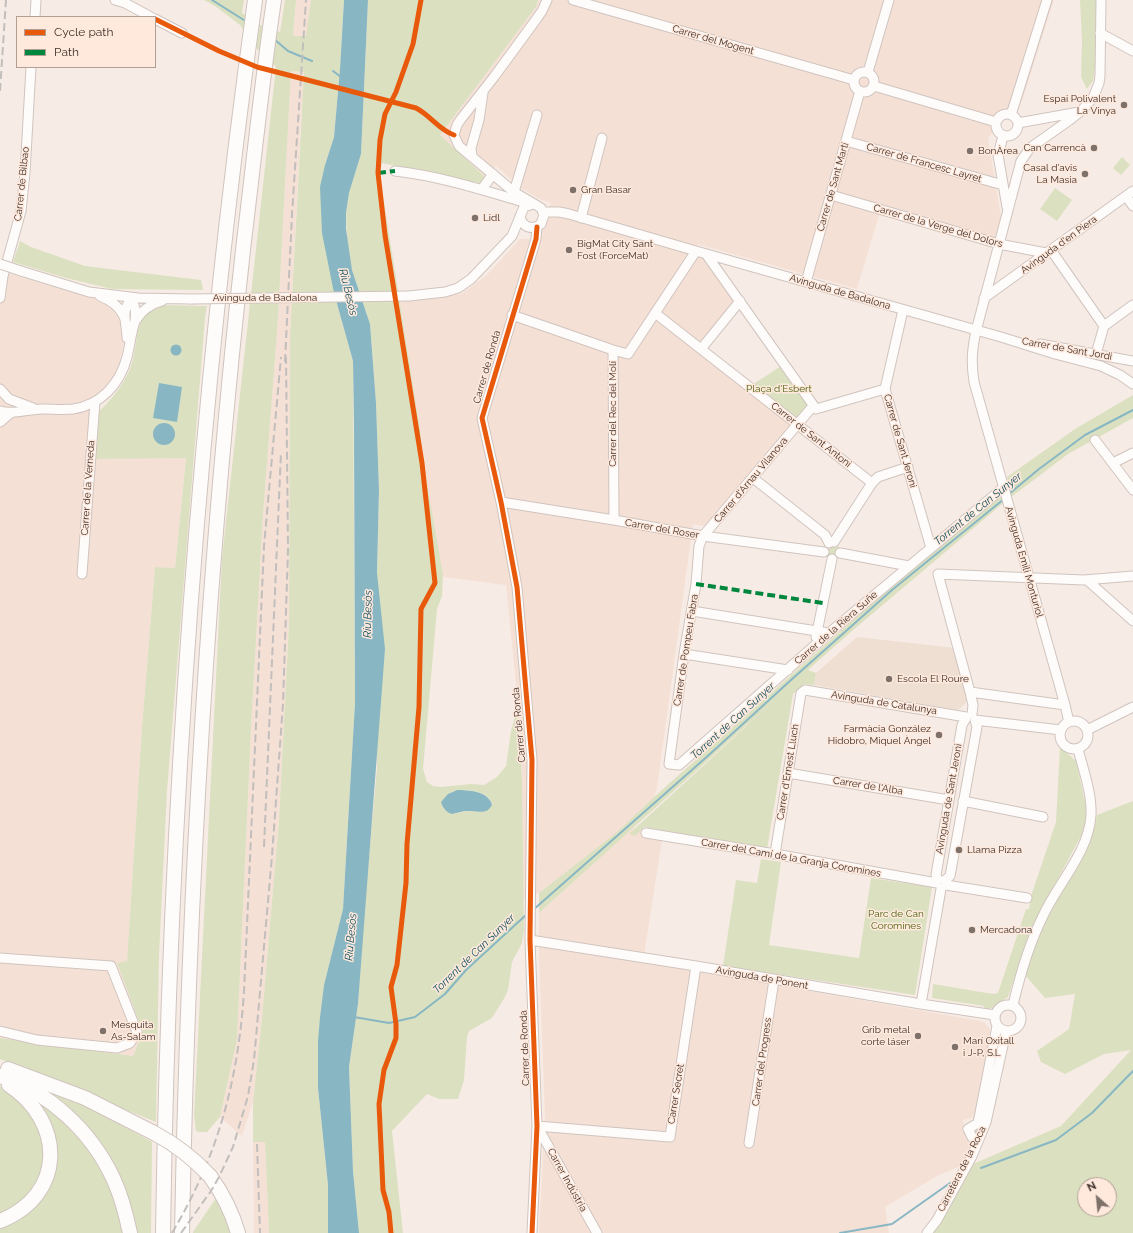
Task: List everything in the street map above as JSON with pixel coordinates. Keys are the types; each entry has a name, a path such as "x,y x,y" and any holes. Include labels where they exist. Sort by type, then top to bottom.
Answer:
{"highway":[{"path":"163,1233 174,869 187,658 212,359 254,3"},
{"path":"182,1233 191,926 205,661 220,476 235,319 273,4"},
{"path":"0,1071 85,1098 154,1132 176,1146 189,1156 218,1186 229,1208 238,1233"},
{"path":"0,1071 38,1112 46,1129 50,1150 47,1172 42,1186 34,1198 17,1213 0,1221"},
{"path":"0,1071 47,1099 72,1120 86,1136 99,1154 113,1178 125,1210 130,1233"}],"street":[{"path":"34,16 36,0"},
{"path":"115,0 125,2 149,16"},
{"path":"536,115 514,192 521,208 521,220 527,227 534,228 538,227 543,220 543,212 541,208 514,192 460,146 454,135 457,125 484,91 535,21 547,0"},
{"name":"Carrer del Mogent","path":"573,0 854,80"},
{"path":"868,72 889,0"},
{"path":"1012,115 1047,0"},
{"name":"Avinguda Emili Monturiol","path":"1069,722 974,382 971,363 972,348 984,298 1021,161 1026,151 1081,111 1093,98 1099,83 1100,0"},
{"path":"156,20 182,33"},
{"path":"1100,33 1133,51"},
{"name":"Carrer de Bilbao","path":"0,298 3,276 21,211 32,68"},
{"path":"859,72 868,72 874,77 874,86 869,91 860,91 855,85 854,80 859,72"},
{"path":"874,86 996,122"},
{"path":"472,156 471,148 484,91"},
{"name":"Carrer de Sant Martí","path":"806,282 860,91"},
{"path":"469,109 475,111 478,120"},
{"path":"1018,123 1081,111"},
{"path":"1003,115 1012,115 1018,123 1018,128 1010,136 1003,136 997,130 996,122 998,118 1003,115"},
{"path":"1003,136 998,155 1008,210"},
{"path":"581,218 602,138"},
{"name":"Carrer de Francesc Layret","path":"846,141 1003,185"},
{"path":"395,171 424,174 482,189 521,208 533,204"},
{"path":"482,189 493,174"},
{"path":"1130,194 1133,206"},
{"name":"Avinguda d'en Piera","path":"984,298 1130,194"},
{"name":"Carrer de la Verge del Dolors","path":"831,195 999,244 1048,252"},
{"name":"Avinguda de Badalona","path":"512,236 521,208"},
{"name":"Avinguda de Badalona","path":"543,212 559,212 581,218 1101,366 1120,375 1133,384"},
{"name":"Avinguda de Badalona","path":"0,264 89,292 131,298 191,299 409,296 437,294 452,291 464,284 479,273 512,236 527,227"},
{"name":"Carrer de Ronda","path":"532,1233 537,1126 530,940 532,760 517,587 482,418 536,239 538,227"},
{"name":"Carrer del Rec del Molí","path":"614,520 613,350 628,354 696,251"},
{"path":"1048,252 1104,326"},
{"path":"706,254 814,407 885,389"},
{"path":"89,292 111,300 130,321"},
{"path":"0,422 8,415 16,412 39,409 74,408 95,402 107,393 113,387 120,375 127,358 130,321 136,309 131,298"},
{"path":"130,321 148,307 166,299"},
{"path":"701,349 740,301"},
{"path":"1096,354 1104,326 1133,305"},
{"name":"Carrer de Sant Jeroni","path":"903,310 885,389 931,548"},
{"name":"Carrer de Sant Antoni","path":"656,313 872,483"},
{"path":"512,315 613,350"},
{"name":"Carrer de Sant Jordi","path":"1000,337 1133,361"},
{"path":"0,389 9,399 13,401"},
{"path":"0,402 6,400 13,401 39,409"},
{"name":"Carrer de la Verneda","path":"82,574 95,402"},
{"name":"Carrer d'Arnau Vilanova","path":"703,536 814,407"},
{"path":"0,410 16,412"},
{"path":"1095,440 1133,490"},
{"path":"1112,463 1133,453"},
{"path":"908,467 878,477 872,483 831,543 825,546 824,552 826,556 910,566"},
{"path":"753,478 825,535 831,543 840,547 836,556 813,648"},
{"name":"Carrer de la Riera Suñe","path":"670,764 679,765 829,634 1004,489"},
{"name":"Carrer del Roser","path":"500,502 703,536 824,552"},
{"name":"Carrer de Pompeu Fabra","path":"670,764 684,654 696,584 699,546 703,536"},
{"path":"971,718 973,705 938,574 1087,580 1133,576"},
{"path":"1087,580 1133,621"},
{"path":"692,611 829,634"},
{"path":"684,654 788,670"},
{"name":"Avinguda de Catalunya","path":"803,691 805,690 971,718 1061,730"},
{"name":"Carrer d'Ernest Lluch","path":"775,854 801,693 803,691"},
{"path":"970,692 1065,705"},
{"path":"1087,730 1133,707"},
{"name":"Avinguda de Sant Jeroni","path":"921,1004 941,884 950,876 977,727 971,718 962,725 936,876 941,884"},
{"path":"1076,721 1081,723 1087,730 1086,741 1078,749 1070,749 1063,745 1060,739 1061,730 1069,722 1076,721"},
{"path":"1013,1005 1023,969 1043,916 1078,855 1088,831 1091,806 1078,749"},
{"name":"Carrer de l'Alba","path":"788,773 949,800"},
{"path":"963,801 1043,817"},
{"name":"Carrer del Camí de la Granja Coromines","path":"646,833 1027,898"},
{"name":"Avinguda de Ponent","path":"530,940 995,1015"},
{"path":"0,958 111,966 137,1032 130,1043 117,1048 37,1040 0,1031"},
{"name":"Carrer Secret","path":"537,1126 670,1137 696,966"},
{"name":"Carrer del Progress","path":"749,1143 774,980"},
{"path":"977,1142 972,1138 968,1129 982,1122 997,1026 995,1015 1002,1006 1008,1005 1013,1005 1021,1012 1021,1023 1014,1030 1006,1032 997,1026"},
{"name":"Carretera de la Roca","path":"927,1233 937,1220 972,1156 1006,1032"},
{"name":"Carrer Indústria","path":"537,1126 597,1233"}],"shaded area":[{"path":"296,0 311,0 307,36 293,36"},
{"path":"538,0 1054,0 1022,101 988,138 1001,217 992,247 879,215 857,289 697,244 734,299 734,304 697,351 792,425 711,522 703,526 693,524 657,788 654,797 617,832 539,893 523,899 522,780 518,705 506,585 443,577 424,467 420,429 400,302 461,294 486,276 520,239 532,239 551,203 539,199 521,188 496,166 485,177 440,135 536,7"},
{"path":"291,70 305,72 301,116 290,336 289,623 279,820 262,1018 253,1102 242,1136 220,1117 237,1040 251,730 263,515 278,319"},
{"path":"0,271 100,300 112,309 121,322 124,342 118,368 111,381 98,394 95,459 186,457 175,568 155,567 142,727 127,961 117,963 143,1032 133,1056 0,1038"},
{"name":"Escola El Roure","path":"857,637 955,648 967,694 966,703 958,710 814,685 816,673"},
{"path":"632,828 663,833 643,962 980,1021 985,1023 989,1028 990,1033 975,1117 963,1120 970,1149 961,1166 939,1175 885,1207 889,1233 539,1233 545,1117 539,959 539,913"},
{"path":"253,1142 265,1142 269,1233 254,1233"}],"green space":[{"path":"204,0 244,0 242,13 258,24 280,32 285,0 296,0 293,36 306,36 311,0 344,0 334,137 325,165 334,293 353,361 355,703 343,909 324,985 320,1017 318,1088 328,1185 328,1233 269,1233 265,1142 253,1142 253,1102 262,1018 279,820 289,623 290,336 304,72 291,71 278,319 263,515 251,730 237,1040 220,1117 207,1132 199,1132 196,1131 194,1116 222,558 276,67 258,50 240,25 215,6"},
{"path":"368,0 538,0 536,7 440,135 485,177 480,183 382,163 380,177 420,429 424,467 443,574 442,596 437,609 423,769 427,782 433,786 441,787 471,784 484,785 497,777 506,766 511,731 518,705 522,780 524,930 522,943 512,962 508,990 505,997 492,1018 469,1031 467,1037 464,1080 458,1099 439,1099 427,1094 392,1131 403,1233 359,1233 353,1171 349,1067 358,1004 365,901 377,768 377,573 379,490 376,403 370,324 352,270 347,242 346,213 349,193 361,154","holes":["457,790 472,791 483,794 487,796 492,805 484,812 469,811 457,813 443,800 451,792"]},
{"path":"1080,0 1097,0 1096,62 1093,81 1087,89 1081,77 1082,42"},
{"path":"1122,157 1130,165 1121,175 1113,168"},
{"path":"1055,188 1072,200 1057,221 1040,209"},
{"path":"20,241 31,247 85,266 201,280 203,290 112,289 66,278 13,262"},
{"path":"160,305 207,306 167,791 159,955 156,1122 0,1059 0,1038 133,1056 143,1032 117,963 127,961 142,727 155,567 175,568 186,458 95,459 98,412 116,393 129,371 141,321 147,314"},
{"name":"Plaça d'Esbert","path":"784,364 811,403 800,423 749,387"},
{"path":"1133,395 1133,418 1068,454 1002,504 808,670 816,673 814,685 804,684 793,694 767,849 644,827 635,836 629,834 779,696 539,913 539,893 617,832 654,797 843,629 958,530 1010,488 1007,477 1075,429"},
{"path":"829,543 835,543 840,548 838,557 835,559 829,559 824,554 824,548"},
{"path":"1060,747 1076,761 1088,816 1081,836 1030,931 1008,997 992,1008 984,1010 984,1006 932,998 933,984 993,994 998,993 1026,909 1029,909 1032,893 1056,822"},
{"path":"1133,801 1133,1233 933,1233 973,1164 1061,1126 1131,1050 1104,1054 1065,1074 1041,1062 1037,1051 1069,1029 1075,994 1045,998 1025,975 1047,917 1078,864 1090,841 1097,815"},
{"name":"Parc de Can Coromines","path":"761,859 781,862 769,945 859,958 871,878 932,887 915,995 723,966 736,880 757,883"},
{"path":"31,1084 86,1106 152,1142 151,1233 136,1233 116,1172"},
{"path":"0,1086 18,1098 41,1131 45,1160 41,1176 27,1199 0,1216"},
{"path":"27,1093 57,1114 70,1127 91,1154 108,1184 125,1233 0,1233 0,1228 26,1214 36,1206 51,1185 54,1173 56,1159 55,1143 50,1120 44,1110"},
{"path":"218,1195 231,1233 193,1233 193,1232"}],"water":[{"name":"Riu Besòs","path":"344,0 368,0 361,154 349,193 346,213 346,229 352,270 370,324 376,403 379,490 377,573 385,649 358,1004 349,1067 353,1171 359,1233 328,1233 328,1185 318,1088 318,1041 324,985 343,909 355,703 354,425 353,361 334,293 322,233 320,187 334,137"},
{"path":"176,344 180,346 182,350 180,354 176,356 172,354 170,350 172,346"},
{"path":"159,383 182,387 177,422 153,418"},
{"path":"164,423 172,426 175,434 172,442 164,445 156,442 153,434 156,426"},
{"path":"457,790 467,790 483,794 490,800 492,805 490,808 482,812 466,811 452,814 445,810 441,802 448,794"}],"waterway":[{"path":"212,0 247,22"},
{"path":"274,39 288,51 312,61"},
{"path":"333,71 341,77"},
{"name":"Torrent de Can Sunyer","path":"1009,494 1039,469 1085,435 1133,410"},
{"name":"Torrent de Can Sunyer","path":"533,910 710,754 892,590 1004,499"},
{"name":"Torrent de Can Sunyer","path":"354,1017 389,1023 415,1017 445,994 466,970 526,915"},
{"path":"981,1168 1056,1140 1092,1113 1133,1071"},
{"path":"840,1233 892,1224 950,1183"}],"railway":[{"path":"0,91 6,0"},
{"path":"285,362 292,214 306,0"},
{"path":"172,1233 202,1175 223,1117 231,1087 241,1025 244,992 264,546 281,357"},
{"path":"181,1233 211,1191 233,1147 248,1096 254,1060 272,856 283,704 288,550 286,357"},
{"path":"264,847 281,452"},
{"path":"257,1144 260,1233"}],"marked path":[{"path":"378,173 395,171"},
{"path":"696,584 823,603"}],"cycle path":[{"path":"391,1233 389,1212 383,1190 379,1104 384,1070 396,1038 396,1024 391,987 397,965 406,883 407,844 419,707 421,609 435,583 422,463 385,235 378,173 380,140 385,114 396,92 413,44 421,0"},
{"path":"156,20 219,51 257,67 416,108 426,114 444,130 454,135"},
{"path":"532,1233 537,1126 530,940 532,760 517,587 501,502 482,418 536,239 537,227"}],"place":[{"name":"Espai Polivalent La Vinya","path":"1124,105"},
{"name":"Can Carrencà","path":"1094,148"},
{"name":"BonÀrea","path":"970,151"},
{"name":"Casal d'avis La Masia","path":"1085,174"},
{"name":"Gran Basar","path":"573,190"},
{"name":"Lidl","path":"475,218"},
{"name":"BigMat City Sant Fost (ForceMat)","path":"569,250"},
{"name":"Escola El Roure","path":"889,679"},
{"name":"Farmàcia González Hidobro, Miquel Àngel","path":"939,735"},
{"name":"Llama Pizza","path":"959,850"},
{"name":"Mercadona","path":"972,930"},
{"name":"Mesquita As-Salam","path":"103,1031"},
{"name":"Grib metal corte láser","path":"918,1036"},
{"name":"Marí Oxitall i J-P, S.L","path":"955,1047"}]}
